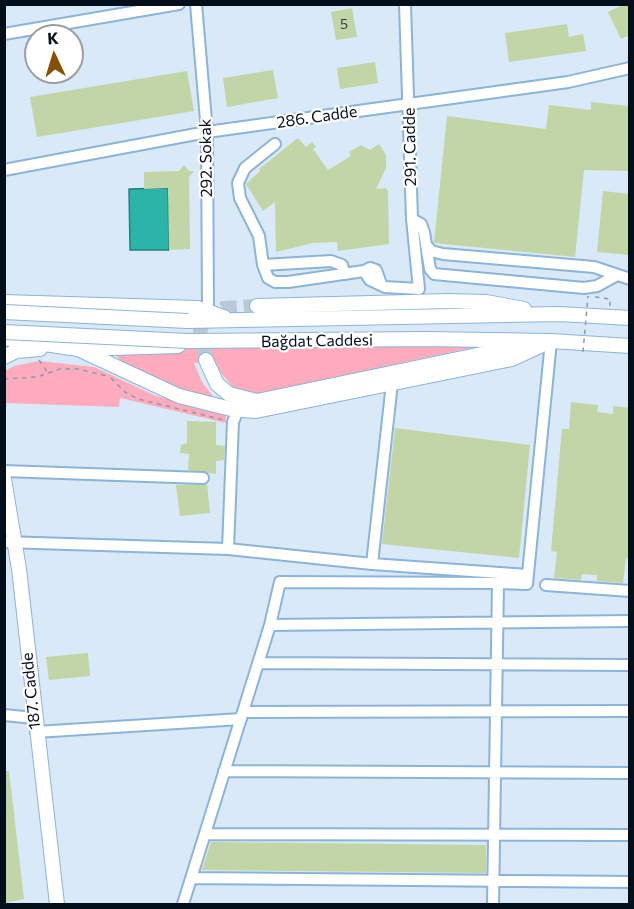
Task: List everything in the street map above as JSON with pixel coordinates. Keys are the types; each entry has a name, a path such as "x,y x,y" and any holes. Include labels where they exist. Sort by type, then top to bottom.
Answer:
{"main road":[{"path":"4,302 198,308 234,321"},
{"path":"19,302 10,320 8,337 78,349 179,396 235,416 512,359 551,341"},
{"path":"257,306 477,302 559,314"},
{"name":"Bağdat Caddesi","path":"4,312 188,321 559,314 628,317"},
{"name":"Bağdat Caddesi","path":"8,337 235,342 427,339 551,341 629,347"},
{"path":"206,360 217,384 229,394 257,400 466,356 551,341"},
{"path":"4,357 32,350 235,342"},
{"name":"187. Cadde","path":"4,478 9,542 57,904"}],"street":[{"path":"4,34 179,4"},
{"name":"292. Sokak","path":"196,4 207,132 208,312"},
{"name":"291. Cadde","path":"345,274 370,268 376,270 381,284 393,289 419,289 411,219 405,4"},
{"name":"286. Cadde","path":"4,170 207,132 568,82 630,68"},
{"path":"263,265 331,261 342,266 345,274 275,282 268,278 263,265 259,236 240,198 238,183 245,168 274,144"},
{"path":"411,219 421,224 428,246 430,269 434,274 584,288 597,286 617,275"},
{"path":"428,246 436,253 594,267 630,279"},
{"path":"467,256 462,264 467,276"},
{"path":"183,904 270,625 280,582 527,584 551,341"},
{"path":"372,564 392,383"},
{"path":"228,549 235,416"},
{"path":"4,471 203,478"},
{"path":"9,542 228,549 372,564 528,575"},
{"path":"493,904 498,583"},
{"path":"546,585 630,591"},
{"path":"270,625 630,621"},
{"path":"258,663 630,665"},
{"path":"4,715 35,725 242,715 630,711"},
{"path":"225,771 630,773"},
{"path":"205,834 630,835"},
{"path":"191,879 630,882"}],"path":[{"path":"584,352 588,296 610,299"},
{"path":"32,350 49,373"},
{"path":"4,379 49,373 60,369 78,369 110,376 125,392 138,399 235,416"}],"shaded area":[{"path":"168,188 169,250 130,250 129,189"},
{"path":"485,345 256,394 234,388 221,373 215,361 194,363 202,382 215,399 169,385 120,360 114,352 117,348"},
{"path":"39,361 94,367 156,396 226,415 226,423 120,398 119,407 6,403 5,371 14,366"}],"building":[{"path":"630,4 630,35 621,39 608,12"},
{"path":"352,8 357,37 336,40 331,12"},
{"path":"567,24 569,37 583,34 586,51 509,62 505,33"},
{"path":"375,62 378,83 340,89 337,68"},
{"path":"273,70 278,98 227,107 223,78"},
{"path":"187,71 194,111 37,137 30,97"},
{"path":"591,102 630,106 630,171 584,170 575,257 434,243 447,116 546,129 549,105 591,110"},
{"path":"298,138 306,147 312,142 316,147 313,149 328,170 351,156 349,152 361,145 370,150 379,144 386,155 386,168 376,189 386,188 388,192 389,244 338,251 337,242 313,243 276,252 275,202 263,211 246,184 260,171 259,169"},
{"path":"184,165 189,171 194,171 189,177 190,249 169,250 168,188 144,189 144,172 179,171"},
{"path":"603,191 630,194 630,255 597,252"},
{"path":"571,402 598,405 597,412 613,414 613,406 630,408 630,559 626,558 623,583 597,581 597,575 582,574 581,580 554,578 557,552 551,551 562,429 569,429"},
{"path":"187,421 216,422 216,445 225,446 224,460 216,461 216,474 188,470 189,454 180,453 181,445 187,443"},
{"path":"395,428 530,445 519,558 382,544"},
{"path":"207,484 210,513 180,516 176,485"},
{"path":"88,653 90,676 49,680 46,657"},
{"path":"4,771 9,771 24,899 4,903"},
{"path":"211,842 486,845 486,873 202,870"}],"tunnel":[{"path":"206,360 200,332 204,321 224,308 257,306"}]}
